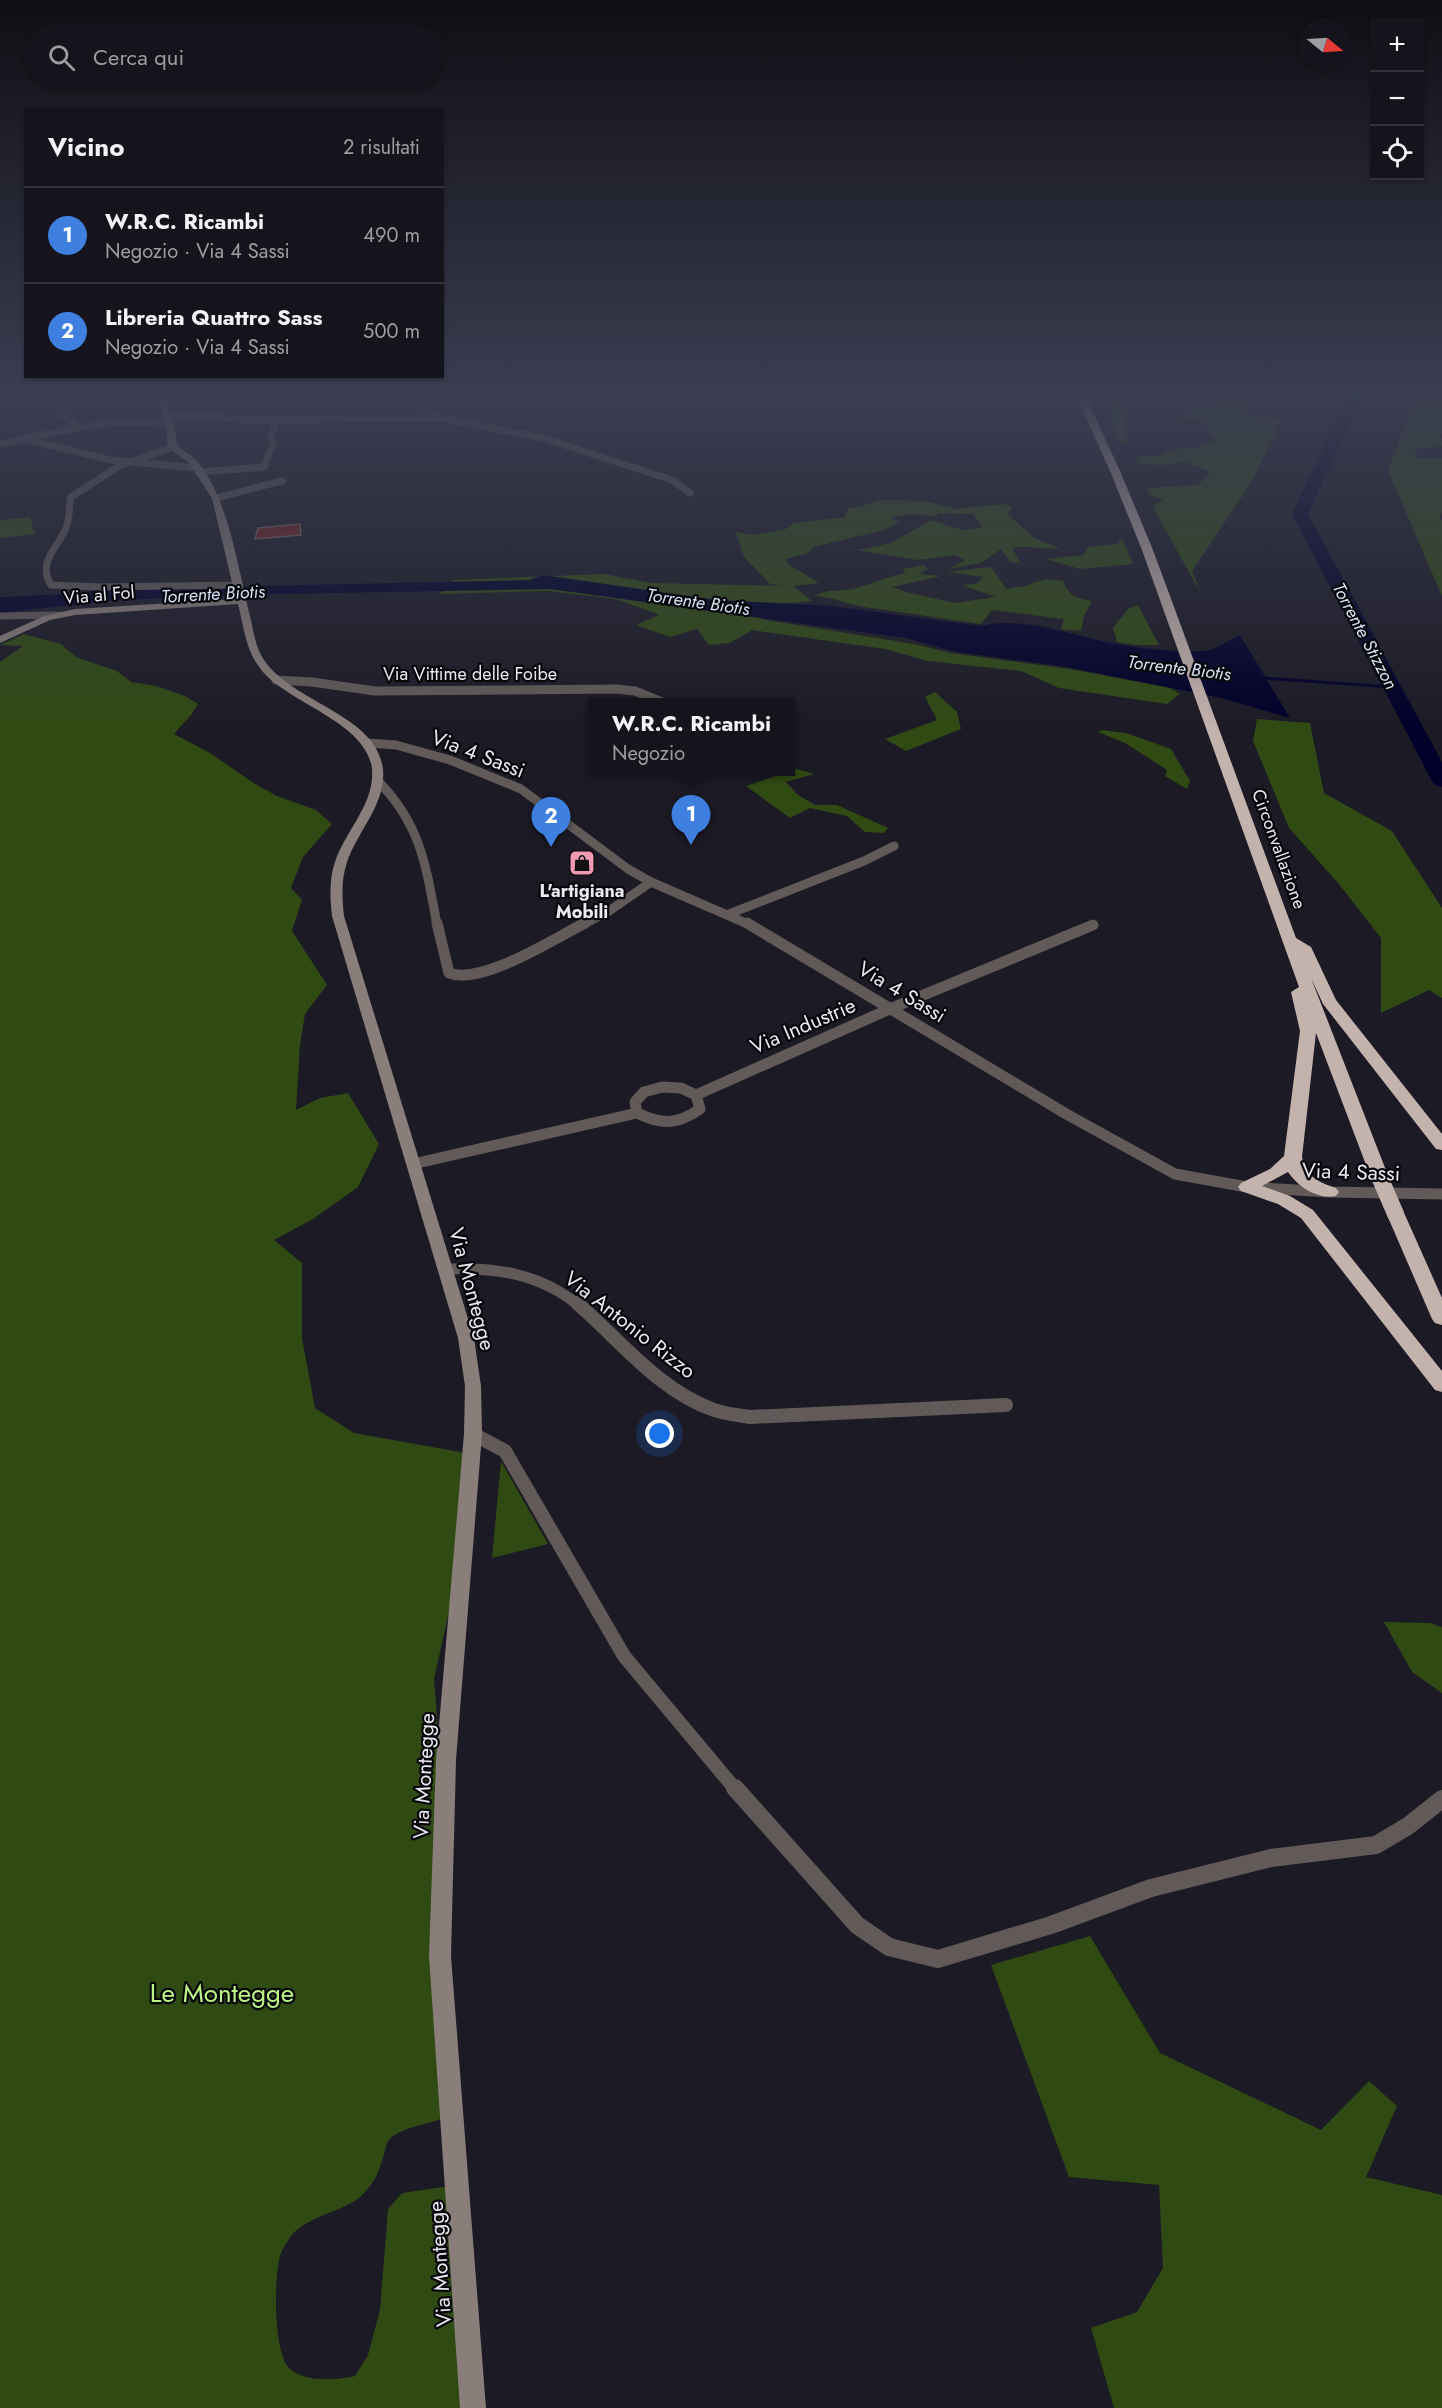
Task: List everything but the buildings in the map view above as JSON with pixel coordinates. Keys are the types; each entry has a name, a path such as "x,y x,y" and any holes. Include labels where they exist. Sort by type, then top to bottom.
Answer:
{"highway":[{"name":"Circonvallazione","path":"1131,505 1380,1178 1442,1319"},
{"path":"1330,1192 1307,1184 1294,1169 1293,1157 1308,1031 1285,942 1290,939 1306,950 1329,1001 1442,1145"},
{"path":"1247,1187 1276,1173 1293,1157"},
{"path":"1247,1187 1284,1200 1307,1214 1442,1385"},
{"path":"1307,1214 1313,1202 1330,1192"}],"street":[{"path":"70,505 66,529 46,561 44,569 46,580 51,585 241,592"},
{"path":"218,505 255,654 261,665 276,680 350,728 366,743 375,760 377,780 396,800 408,818 422,855 449,973 459,977 480,973 514,959 609,911 651,882"},
{"name":"Via al Fol","path":"0,640 58,615 241,592"},
{"path":"0,616 58,615"},
{"name":"Via Vittime delle Foibe","path":"276,680 312,682 375,691 616,689 635,691 652,698"},
{"name":"Via 4 Sassi","path":"366,743 396,745 450,760 521,789 628,869 651,882 729,914 892,1008 1068,1115 1175,1174 1247,1187 1330,1192 1442,1194"},
{"name":"Via Montegge","path":"377,780 375,795 343,855 336,879 335,898 338,916 466,1338 472,1386 473,1434 446,1760 440,1956 473,2408"},
{"path":"729,914 864,861 894,846"},
{"name":"Via Industrie","path":"696,1095 892,1008 1093,925"},
{"path":"413,1164 638,1113 657,1123 684,1122 700,1110 696,1095 681,1088 662,1087 644,1092 635,1102 638,1113"},
{"name":"Via Antonio Rizzo","path":"445,1269 483,1267 512,1272 548,1284 579,1304 622,1346 664,1382 714,1409 750,1418 1006,1405"},
{"path":"473,1434 505,1451 624,1656 724,1776 849,1917 889,1947 938,1959 1051,1924 1151,1888 1271,1858 1376,1845 1408,1826 1442,1799"}],"green space":[{"path":"942,505 956,509 1007,505 1012,507 1008,514 1034,538 1060,548 1012,548 1020,563 1010,562 1001,549 981,563 949,569 965,560 955,555 918,560 858,550 891,543 931,520 962,530 983,527 973,514 938,513 936,517 901,515 891,519 900,522 884,530 813,547 808,553 786,559 788,564 819,583 793,586 812,601 771,605 761,619 914,644 951,653 1070,669 1170,688 1180,694 1167,704 1059,688 1021,671 928,661 885,649 752,630 730,643 709,645 697,629 670,637 636,625 659,615 616,599 547,591 440,594 453,580 604,574 651,583 784,586 770,584 744,557 736,532 754,535 786,529 794,523 845,517 848,508"},
{"path":"1236,505 1192,571 1200,592 1153,507"},
{"path":"1403,505 1442,505 1439,519 1442,520 1442,596"},
{"path":"30,517 35,534 0,538 0,520"},
{"path":"1122,538 1133,564 1080,569 1046,559 1084,555 1088,547 1117,544"},
{"path":"924,565 928,569 919,574 941,576 892,587 955,603 996,597 962,585 976,584 984,577 947,572 991,567 1006,589 1025,586 1045,579 1063,581 1074,596 1092,601 1084,616 1081,631 1061,629 1064,619 992,610 981,624 858,606 815,596 829,591 853,589 905,573 903,569"},
{"path":"1138,605 1159,645 1117,642 1113,628 1128,609"},
{"name":"Le Montegge","path":"24,634 61,644 76,657 117,671 131,682 156,686 185,696 198,704 174,734 210,753 277,796 316,810 332,824 303,857 291,888 302,900 292,931 327,985 305,1014 300,1045 296,1110 320,1098 348,1093 379,1144 358,1187 313,1219 274,1240 302,1263 302,1338 315,1408 354,1433 471,1454 464,1543 434,1679 441,1770 448,2117 408,2129 394,2136 387,2143 375,2178 361,2196 346,2206 306,2223 291,2236 281,2254 278,2267 276,2314 284,2359 295,2373 321,2379 355,2376 368,2355 380,2310 388,2209 402,2193 450,2186 461,2408 0,2408 0,662 23,646 0,645"},
{"path":"935,692 957,712 961,729 906,751 885,739 937,720 925,697"},
{"path":"1257,719 1310,723 1324,793 1392,831 1442,908 1442,998 1429,990 1381,1013 1381,938 1338,883 1289,828 1253,741"},
{"path":"1101,730 1126,733 1171,749 1190,781 1187,789 1165,776 1167,770 1125,743 1098,732"},
{"path":"795,770 814,774 786,782 798,795 815,805 837,805 888,828 884,833 865,832 847,816 810,808 790,818 746,786 776,776 795,776"},
{"path":"501,1461 548,1544 492,1558"},
{"path":"1384,1622 1430,1623 1442,1627 1442,1693 1412,1672"},
{"path":"1090,1936 1160,2053 1321,2130 1369,2081 1397,2106 1366,2177 1442,2195 1442,2408 1114,2408 1091,2328 1137,2312 1163,2268 1159,2185 1069,2177 991,1965"}],"water":[{"path":"543,575 717,600 832,606 981,626 1020,624 1049,628 1115,644 1161,650 1207,651 1240,635 1290,718 1221,698 1067,667 956,652 906,638 550,589 230,595 108,601 0,613 0,597 71,594 108,589 529,580"}],"waterway":[{"name":"Torrente Stizzon","path":"1304,505 1300,514 1442,781"},
{"name":"Torrente Biotis","path":"1261,678 1392,687"}],"place":[{"name":"W.R.C. Ricambi","path":"691,845"},
{"name":"Libreria Quattro Sass","path":"551,847"},
{"name":"L'artigiana Mobili","path":"582,863"}]}
